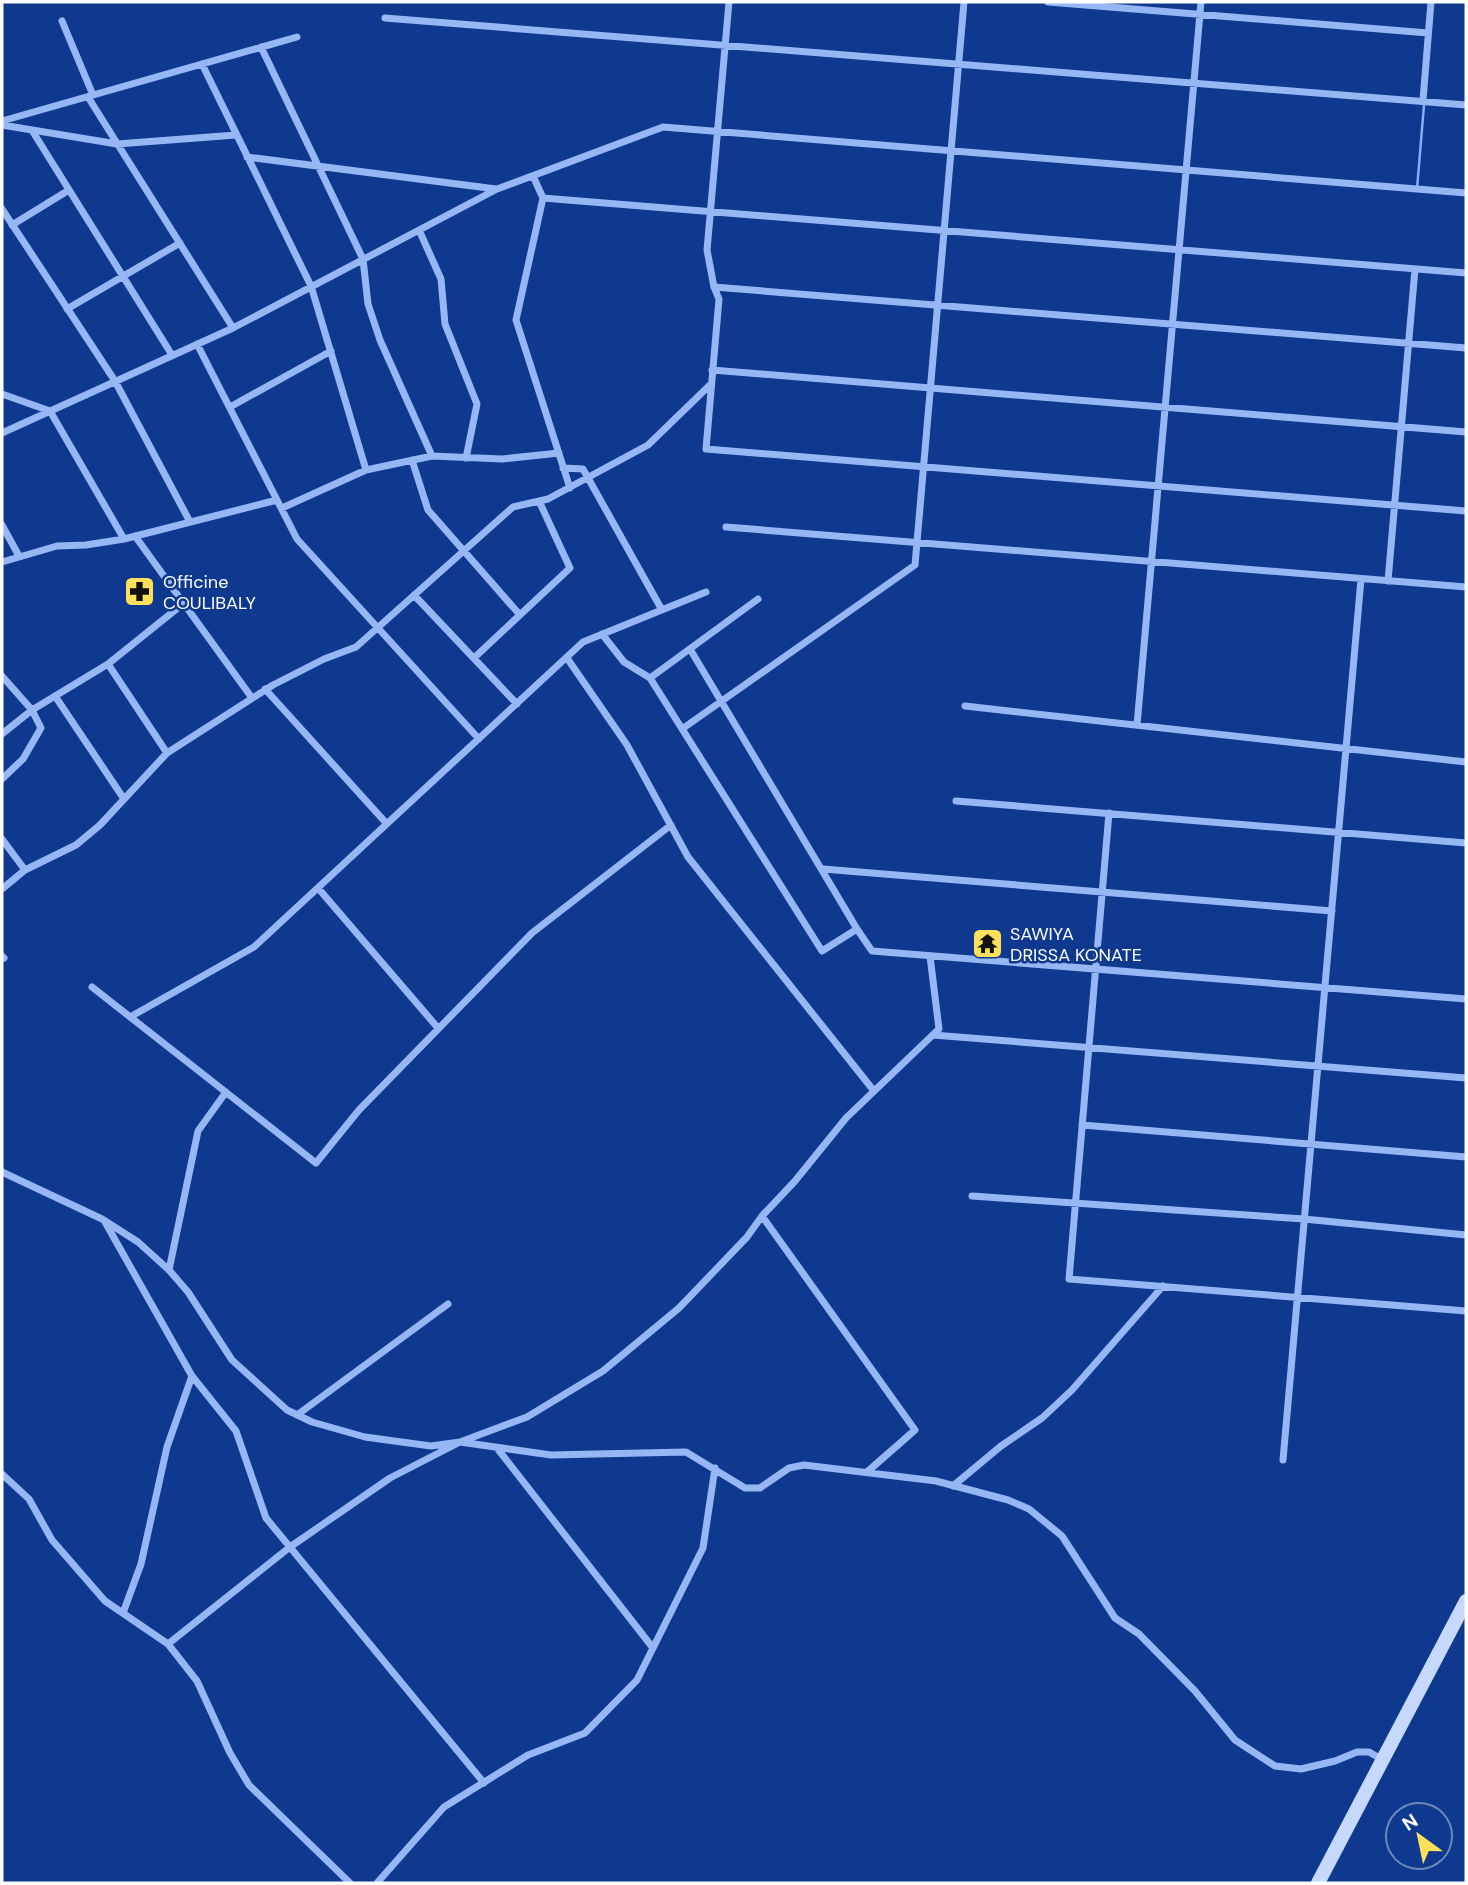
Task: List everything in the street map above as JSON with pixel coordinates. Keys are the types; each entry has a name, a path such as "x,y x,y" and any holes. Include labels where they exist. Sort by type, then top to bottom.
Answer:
{"street":[{"path":"729,2 707,250 719,299 706,449 1466,511"},
{"path":"682,729 915,565 964,2"},
{"path":"1048,2 1428,33"},
{"path":"1137,725 1201,2"},
{"path":"1423,100 1431,2"},
{"path":"385,18 1466,105"},
{"path":"62,21 90,96 117,144 233,327"},
{"path":"2,123 297,37"},
{"path":"261,47 362,259 368,304 376,328 432,456"},
{"path":"202,64 311,286 366,470"},
{"path":"2,123 33,132 117,144 236,135"},
{"path":"2,433 233,327 497,189 663,127 1466,193"},
{"path":"33,132 172,355"},
{"path":"247,157 497,189"},
{"path":"533,176 543,198 516,320 570,488"},
{"path":"12,225 69,190"},
{"path":"543,198 1466,273"},
{"path":"2,209 115,381 190,522"},
{"path":"419,230 441,279 445,324 477,404 466,458"},
{"path":"67,309 180,243"},
{"path":"1388,581 1415,269"},
{"path":"714,287 1466,348"},
{"path":"197,344 297,539 479,739"},
{"path":"230,407 331,351"},
{"path":"712,370 1466,432"},
{"path":"2,889 25,870 76,845 100,825 167,753 265,690 324,659 356,647 513,508 570,488 648,445 711,384"},
{"path":"2,394 50,411 124,539"},
{"path":"282,508 366,470 432,456 502,459 559,453"},
{"path":"412,460 428,510 520,615"},
{"path":"563,468 583,469 662,610"},
{"path":"2,562 57,546 124,539 277,500"},
{"path":"474,658 570,568 539,501"},
{"path":"2,525 19,556"},
{"path":"726,527 1466,587"},
{"path":"135,536 252,698"},
{"path":"1283,1460 1361,579"},
{"path":"130,1017 254,947 583,642 706,592"},
{"path":"414,595 517,704"},
{"path":"650,678 758,599"},
{"path":"2,734 32,710 108,664 184,603"},
{"path":"602,634 624,662 650,678 822,951 857,929"},
{"path":"690,649 872,951 1466,999"},
{"path":"567,658 627,745 688,857 874,1091"},
{"path":"108,664 167,753"},
{"path":"2,676 32,710 41,728 23,759 2,779"},
{"path":"265,690 387,824"},
{"path":"55,696 124,799"},
{"path":"965,706 1466,762"},
{"path":"956,801 1466,842"},
{"path":"1109,813 1069,1279 1466,1311"},
{"path":"92,987 316,1163 359,1110 532,933 671,825"},
{"path":"2,839 25,870"},
{"path":"823,869 1332,911"},
{"path":"318,888 438,1028"},
{"path":"168,1644 290,1547 390,1478 460,1442 527,1417 603,1371 678,1308 747,1237 761,1216 795,1181 846,1118 939,1028 930,956"},
{"path":"933,1035 1466,1078"},
{"path":"169,1270 198,1131 226,1092"},
{"path":"1082,1125 1466,1157"},
{"path":"2,1172 102,1219 138,1242 169,1270 188,1292 232,1360 287,1410 312,1422 365,1437 431,1446 460,1442 551,1455 686,1452 745,1488 760,1488 789,1468 804,1465 953,1486 1008,1500 1029,1509 1062,1536 1115,1618 1139,1634 1186,1682 1235,1741 1275,1766 1288,1768 1301,1769 1335,1761 1357,1752 1369,1752 1384,1760"},
{"path":"972,1196 1304,1219 1466,1236"},
{"path":"761,1216 915,1430 867,1472"},
{"path":"102,1219 192,1376 236,1431 266,1518 484,1783"},
{"path":"953,1486 1001,1446 1042,1418 1072,1390 1163,1286"},
{"path":"297,1415 448,1304"},
{"path":"123,1613 141,1564 167,1447 192,1376"},
{"path":"496,1447 653,1648"},
{"path":"377,1883 444,1807 528,1755 585,1733 637,1679 703,1548 715,1468"},
{"path":"2,1474 29,1499 52,1541 105,1601 168,1644 197,1681 230,1753 249,1785 350,1883"},
{"path":"1318,1883 1466,1601"}],"waterway":[{"path":"1417,189 1424,105"}],"place":[{"name":"Officine COULIBALY","path":"140,592"},
{"name":"SAWIYA DRISSA KONATE","path":"987,944"}]}
